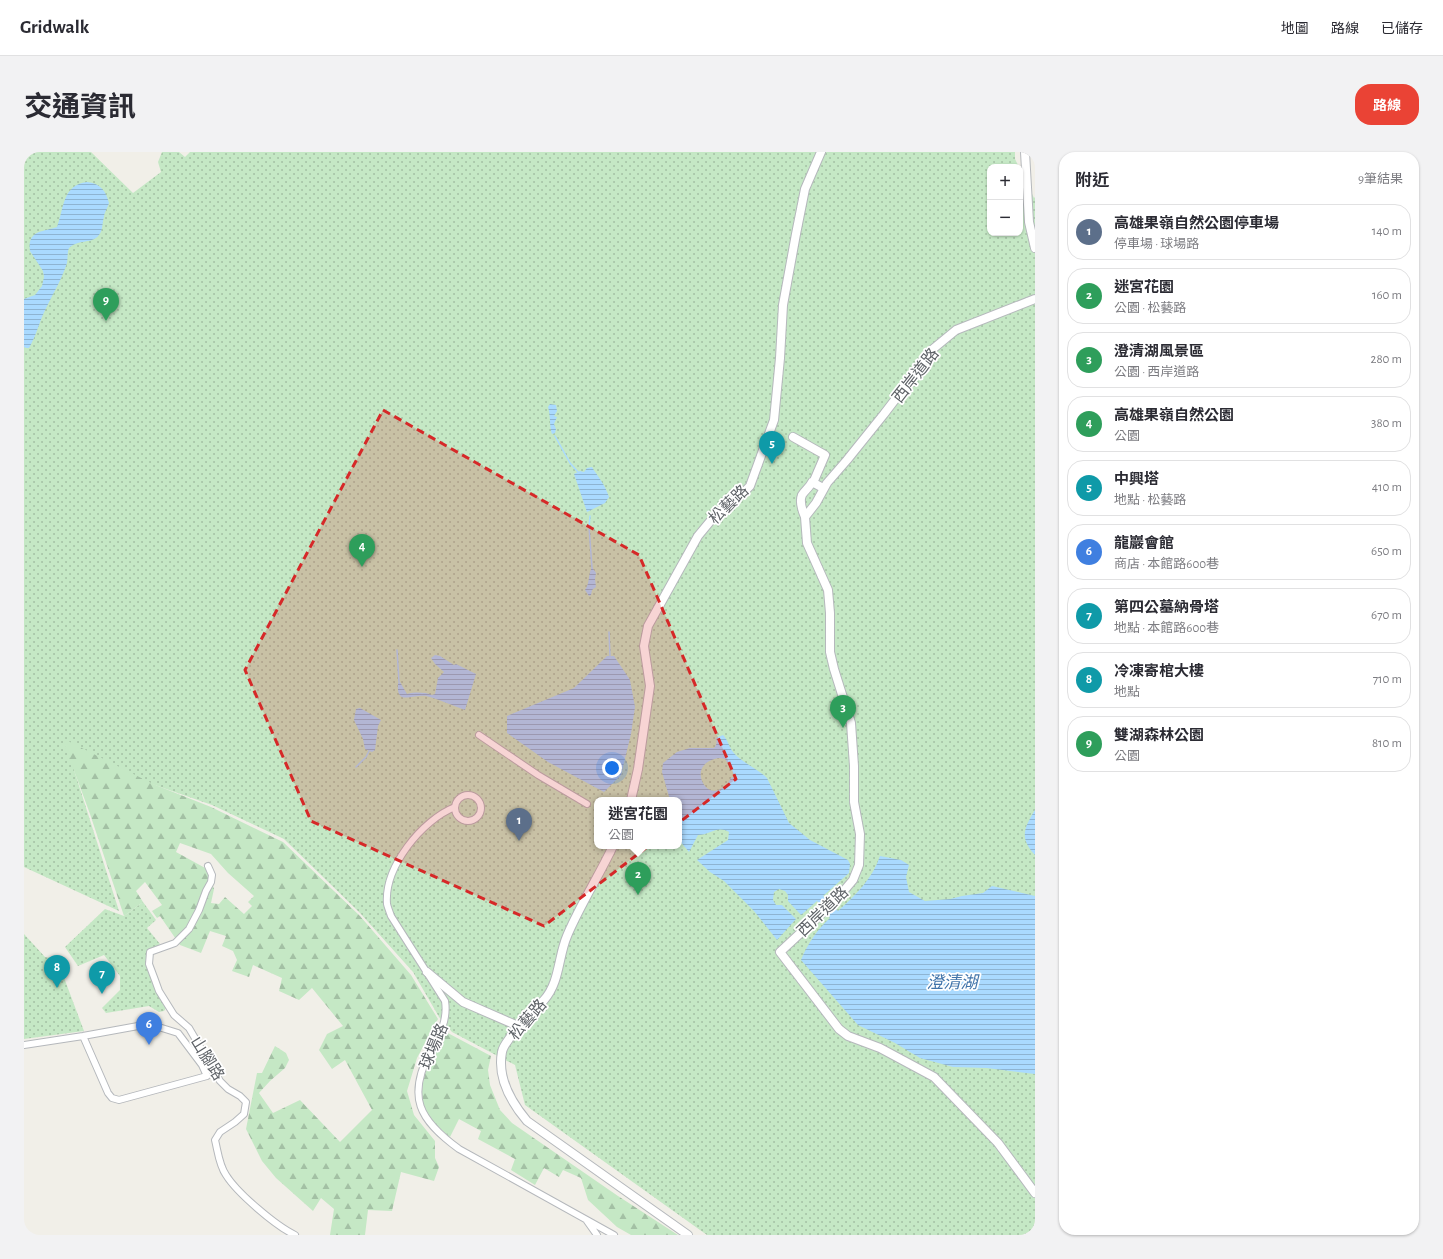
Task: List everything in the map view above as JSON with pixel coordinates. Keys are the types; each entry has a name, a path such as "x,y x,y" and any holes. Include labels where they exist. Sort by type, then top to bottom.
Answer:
{"street":[{"name":"松藝路","path":"632,797 638,769 650,686 644,646 648,626 698,536 717,512 742,494 750,486 774,420 783,305 805,189 821,152"},
{"path":"1025,152 1028,214 1035,248"},
{"name":"西岸道路","path":"805,517 816,503 824,488 884,414 928,353 956,330 1035,299"},
{"name":"西岸道路","path":"793,437 825,455 813,482 802,498 801,507 805,517 807,544 828,590 830,613 830,652 851,723 854,766 854,802 860,834 860,865 853,880 836,900 819,914 780,952 838,1029 848,1036 880,1048 934,1077 998,1143 1035,1192"},
{"path":"813,482 824,488"},
{"path":"479,735 538,775 587,804"},
{"name":"球場路","path":"455,807 457,815 469,821 477,817 481,809 477,798 469,794 461,796 455,807 447,810 431,821 412,841 402,855 389,882 388,906 391,916 400,933 445,1001 446,1010 443,1027 420,1077 418,1096 419,1105 424,1116 442,1137 459,1149 586,1220 597,1235"},
{"name":"松藝路","path":"611,849 567,937 557,976 552,987 544,1000 525,1017 504,1046 501,1066 504,1082 516,1107 527,1121 688,1235"},
{"name":"山腳路","path":"208,866 212,875 212,882 206,891 199,910 189,929 176,943 150,952 150,964 159,991 174,1015 189,1028 220,1081 246,1102 244,1114 220,1132 215,1140 220,1164 226,1176 270,1218 291,1234"},
{"path":"427,972 463,1002 518,1026"},
{"path":"508,1040 517,1032 536,1008"},
{"path":"24,1045 149,1024 178,1033 202,1065 208,1076 119,1100 112,1098 108,1093 84,1036"},
{"path":"586,1220 614,1235"}],"highlighted area":[{"path":"383,410 639,555 736,779 544,926 311,821 245,670"}],"green space":[{"path":"24,152 91,152 133,193 161,172 158,162 162,152 179,152 185,157 190,152 1015,152 1015,159 1018,164 987,164 987,236 1023,236 1023,175 1034,198 1035,197 1035,1235 707,1235 525,1105 515,1065 452,1032 439,1017 413,972 360,913 284,839 212,805 149,783 74,770 119,911 24,867"},
{"path":"62,738 153,784 211,807 283,842 360,916 411,975 438,1019 417,1058 407,1091 414,1115 435,1141 435,1158 439,1167 434,1181 401,1172 392,1211 368,1210 365,1235 330,1235 334,1209 321,1198 313,1211 276,1178 262,1161 246,1129 257,1073 262,1073 275,1046 286,1053 289,1060 285,1068 259,1093 273,1113 300,1100 340,1142 372,1110 345,1060 332,1069 319,1050 327,1034 343,1026 312,988 299,1000 279,991 282,978 253,965 249,977 232,971 237,960 233,951 222,946 226,936 210,931 201,953 180,945 160,916 157,918 152,911 162,905 145,882 136,891 143,902 124,916 90,814","holes":["180,843 211,854 228,873 254,896 248,902 252,906 244,914 225,897 219,904 211,903 214,889 212,883 192,924 196,926 191,925 211,880 207,869 176,852"]},
{"path":"143,902 156,920 147,928 160,944 148,951 166,1008 164,1011 159,1012 149,1006 106,1013 102,1008 120,990 120,976 104,955 78,966 65,947 105,909 124,916"},
{"path":"24,934 45,957 57,959 84,1031 24,1039"},
{"path":"444,1031 491,1056 488,1070 490,1085 500,1110 512,1123 618,1196 678,1235 631,1235 617,1227 588,1200 581,1178 563,1170 559,1177 544,1168 535,1185 511,1170 515,1159 478,1139 481,1131 459,1119 450,1137 439,1128 424,1108 422,1097 425,1074 429,1062"}],"water":[{"path":"87,182 96,184 102,188 109,203 101,231 93,240 77,243 69,248 67,263 62,277 45,310 29,348 26,348 24,347 24,299 35,295 42,286 44,277 43,271 30,251 31,239 37,233 57,227 68,193 79,184"},
{"path":"550,404 556,405 557,411 554,416 557,417 554,424 556,429 555,433 552,434 548,407"},
{"path":"592,467 609,497 605,503 587,512 574,474 580,471 584,472 587,468"},
{"path":"592,567 596,573 596,587 592,590 591,595 589,596 585,590"},
{"path":"435,655 476,674 465,710 426,696 402,697 399,694 398,683 400,682 407,694 435,694 438,678 444,672 431,658"},
{"path":"607,656 614,656 630,680 635,707 631,734 621,775 604,792 548,762 507,733 507,716 574,688"},
{"path":"360,708 381,720 378,726 375,750 372,752 365,749 363,739 354,720 356,709"},
{"name":"澄清湖","path":"723,735 737,756 767,778 789,823 810,840 848,860 850,864 849,873 823,896 838,911 857,893 868,879 880,856 901,860 909,865 906,877 909,892 925,901 950,899 983,893 992,886 1035,896 1035,1074 987,1068 953,1067 920,1058 895,1043 858,1025 801,960 813,937 830,918 817,901 801,915 788,901 788,895 785,891 779,889 774,892 773,900 776,905 782,905 796,919 777,940 754,911 724,881 710,872 697,860 728,840 729,832 725,830 717,830 698,835 689,852 682,844 682,797 669,797 662,772 663,763 677,752 690,748 714,748 716,738","holes":["720,758 725,759 730,766 731,765 734,777 731,778 725,788 716,791 710,790 705,786 701,773 703,766 709,761"]},
{"path":"1035,810 1035,855 1027,843 1025,833 1028,822"}],"waterway":[{"path":"555,436 570,463 578,472"},
{"path":"590,516 589,527 592,568"},
{"path":"609,632 610,656"},
{"path":"397,650 399,682"},
{"path":"356,767 366,757 369,751"}],"place":[{"name":"雙湖森林公園","path":"106,321"},
{"name":"中興塔","path":"772,464"},
{"name":"高雄果嶺自然公園","path":"362,567"},
{"name":"澄清湖風景區","path":"843,728"},
{"name":"高雄果嶺自然公園停車場","path":"519,841"},
{"name":"迷宮花園","path":"638,895"},
{"name":"冷凍寄棺大樓","path":"57,988"},
{"name":"第四公墓納骨塔","path":"102,994"},
{"name":"龍巖會館","path":"149,1045"}]}
